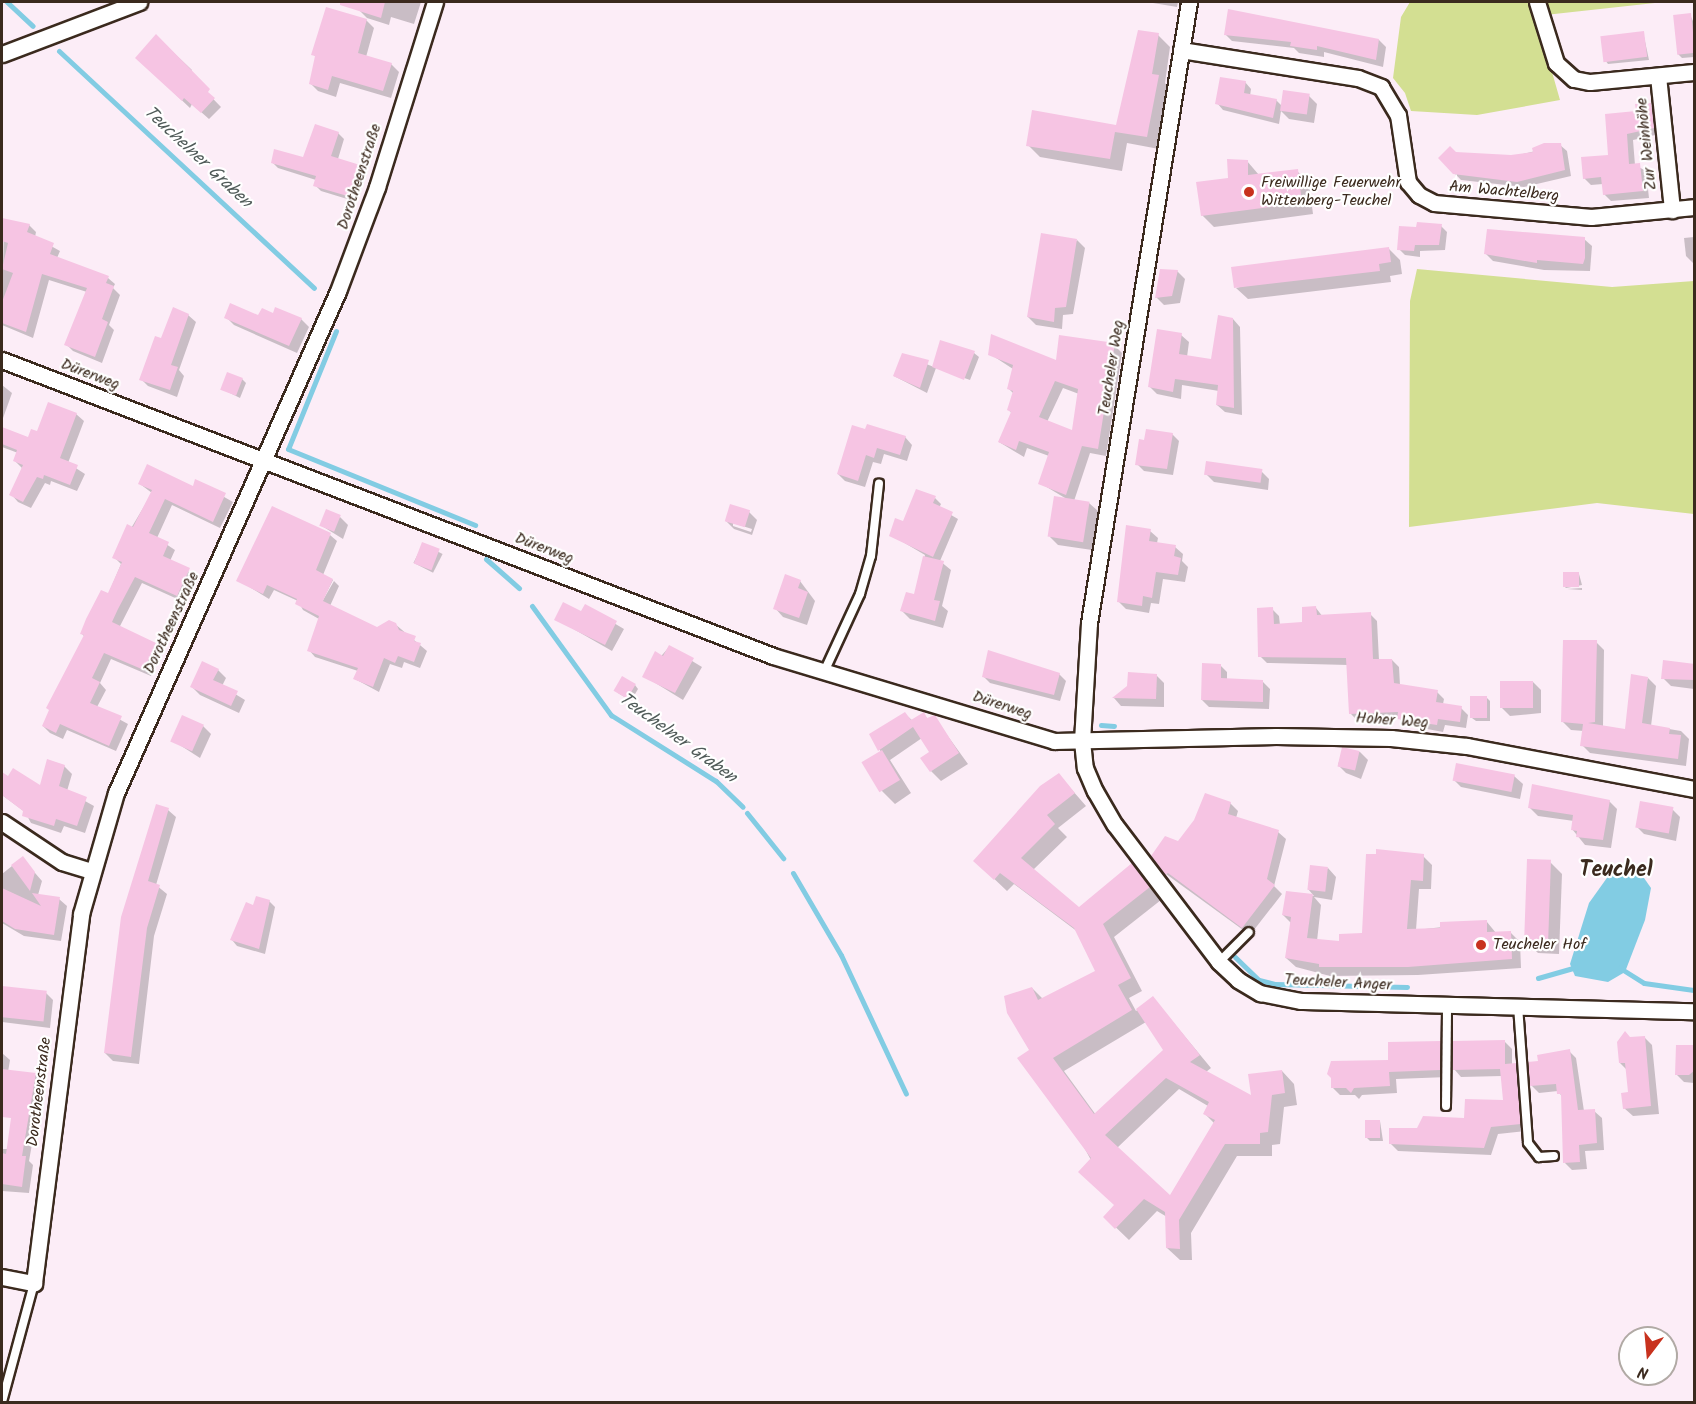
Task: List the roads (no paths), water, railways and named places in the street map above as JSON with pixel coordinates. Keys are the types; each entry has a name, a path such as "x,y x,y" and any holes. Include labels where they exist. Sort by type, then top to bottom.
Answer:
{"street":[{"path":"2,54 139,2"},
{"name":"Dorotheenstraße","path":"34,1283 76,949 92,871 132,752 266,460 358,241 435,2"},
{"name":"Teucheler Weg","path":"1082,741 1094,587 1189,2"},
{"name":"Zur Weinhöhe","path":"1537,2 1552,55 1568,75 1590,82 1695,72"},
{"name":"Am Wachtelberg","path":"1181,50 1358,78 1381,87 1398,115 1408,182 1419,195 1434,203 1591,217 1695,207"},
{"name":"Zur Weinhöhe","path":"1658,75 1672,210"},
{"name":"Dürerweg","path":"2,360 734,642 824,672 1054,741 1082,741"},
{"name":"Hoher Weg","path":"1082,741 1276,736 1391,738 1467,746 1695,789"},
{"name":"Teucheler Anger","path":"1082,741 1089,779 1101,802 1219,962 1248,987 1285,1000 1695,1011"},
{"path":"2,822 62,862 92,871"},
{"path":"2,1277 34,1283"}],"lane":[{"path":"824,672 865,575 876,528 879,483"},
{"path":"1219,962 1249,932"},
{"path":"1446,1106 1447,1005"},
{"path":"1518,1006 1528,1143 1539,1157 1554,1156"},
{"path":"2,1402 34,1283"}],"water":[{"path":"1625,872 1644,878 1651,888 1645,920 1625,972 1608,982 1575,976 1570,964 1589,903 1609,875"}],"waterway":[{"name":"Teuchelner Graben","path":"7,2 33,26"},
{"name":"Teuchelner Graben","path":"59,51 314,288"},
{"name":"Teuchelner Graben","path":"336,331 288,449 475,525"},
{"name":"Teuchelner Graben","path":"486,559 519,588"},
{"name":"Teuchelner Graben","path":"532,606 611,715 716,781 743,807"},
{"path":"1101,725 1114,726"},
{"name":"Teuchelner Graben","path":"747,813 783,858"},
{"name":"Teuchelner Graben","path":"793,873 841,955 906,1094"},
{"path":"1235,957 1259,980 1275,984 1407,987"},
{"path":"1538,978 1576,967"},
{"path":"1620,968 1644,983 1694,990"}],"place":[{"name":"Freiwillige Feuerwehr Wittenberg-Teuchel","path":"1249,192"},
{"name":"Teucheler Hof","path":"1481,945"}],"district":[{"name":"Teuchel","path":"1616,871"}]}
